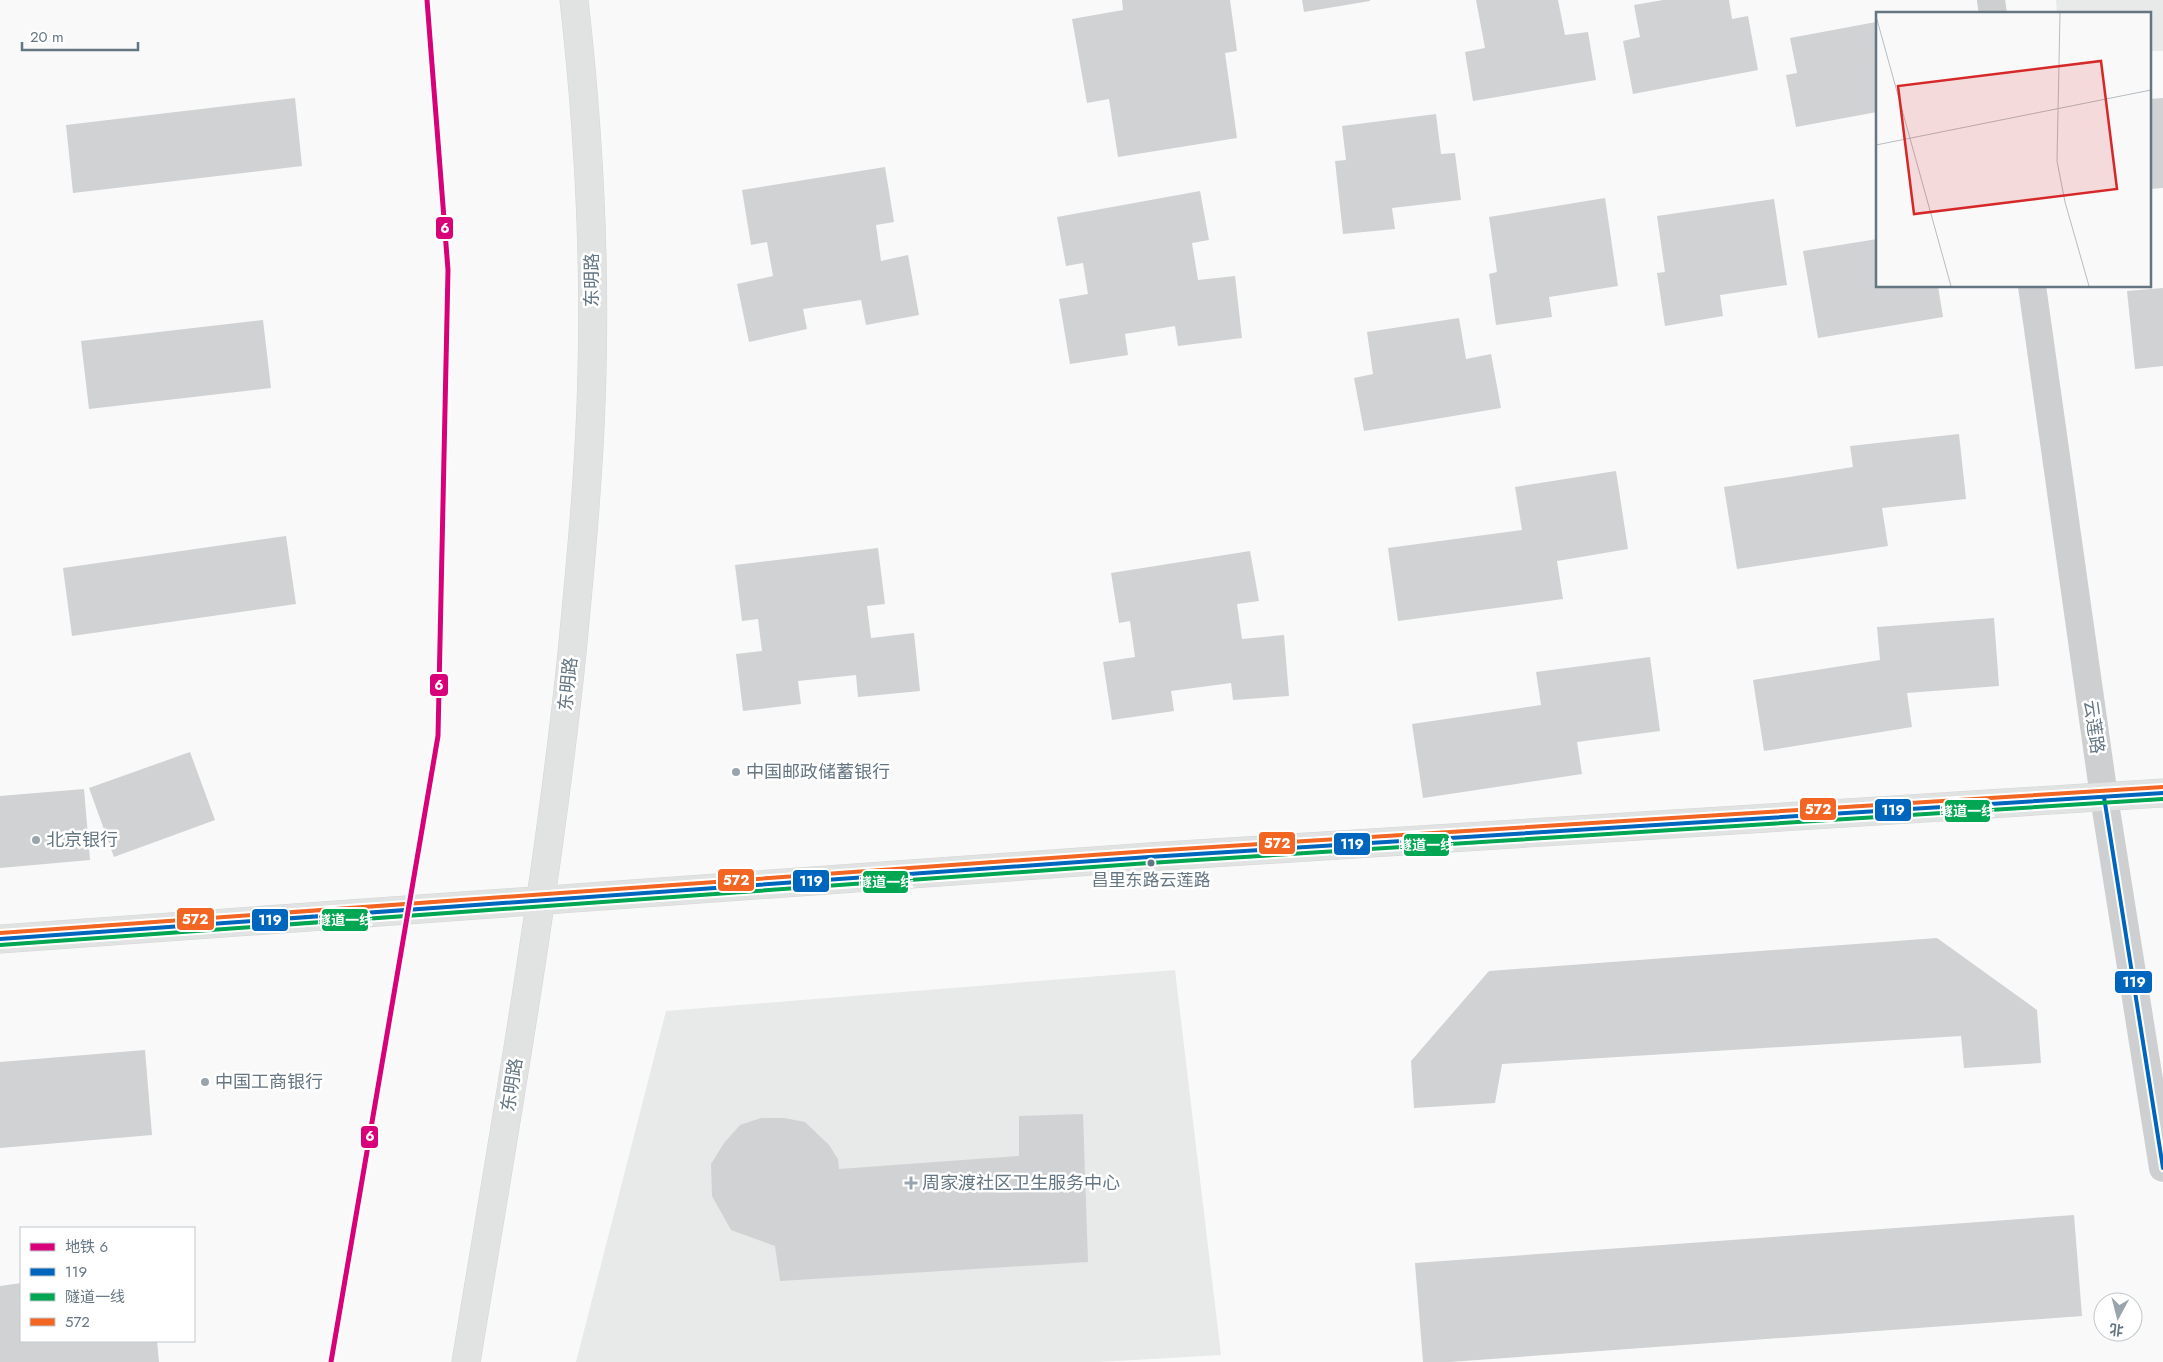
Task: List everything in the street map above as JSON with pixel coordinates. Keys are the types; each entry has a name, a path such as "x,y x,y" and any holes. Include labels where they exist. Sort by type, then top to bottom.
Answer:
{"street":[{"name":"东明路","path":"466,1362 542,900 558,785 588,477 592,372 593,260 587,147 574,0"},
{"name":"云莲路","path":"2032,288 2104,797 2163,1168"},
{"path":"0,939 1149,857 2163,793"}],"shaded area":[{"path":"2056,0 2163,0 2163,51 2150,51 2150,12 2057,12"},
{"name":"周家渡社区卫生服务中心","path":"1175,970 1221,1355 1099,1362 576,1362 666,1011"}],"building":[{"path":"1122,0 1230,0 1237,51 1225,53 1237,138 1118,157 1109,99 1087,103 1072,19 1123,10"},
{"path":"1302,0 1370,0 1370,1 1304,12"},
{"path":"1476,0 1558,0 1565,35 1588,32 1596,80 1473,101 1465,52 1485,48"},
{"path":"1663,0 1729,0 1732,19 1748,16 1758,70 1633,94 1623,41 1640,37 1634,5"},
{"path":"1876,22 1876,112 1796,127 1786,75 1797,73 1790,38"},
{"path":"295,98 302,166 73,193 66,125"},
{"path":"2163,98 2163,188 2150,189 2150,99"},
{"path":"1436,114 1441,154 1455,153 1461,200 1392,208 1395,229 1343,234 1335,161 1346,160 1342,126"},
{"path":"885,167 894,222 876,225 881,261 908,255 919,315 866,325 861,300 803,309 807,329 749,342 737,284 773,276 767,242 751,245 742,190"},
{"path":"1200,191 1209,240 1192,243 1198,280 1235,276 1242,338 1178,346 1175,326 1125,334 1128,355 1070,364 1059,299 1088,294 1083,263 1066,266 1057,217"},
{"path":"1605,198 1618,286 1549,297 1552,317 1496,325 1489,274 1497,272 1489,217"},
{"path":"1774,199 1787,285 1720,295 1723,316 1665,326 1657,273 1665,272 1657,216"},
{"path":"1876,239 1876,288 1938,288 1943,317 1818,338 1803,251"},
{"path":"2163,288 2163,366 2135,369 2127,291"},
{"path":"1459,318 1466,359 1491,354 1501,408 1364,431 1354,378 1373,374 1367,332"},
{"path":"263,320 271,388 89,409 81,341"},
{"path":"1959,434 1966,499 1882,508 1888,546 1737,569 1724,487 1853,467 1850,446"},
{"path":"1616,471 1628,549 1557,561 1563,599 1398,621 1388,548 1522,530 1515,487"},
{"path":"286,536 296,604 72,636 63,568"},
{"path":"878,548 885,604 867,606 871,638 914,633 920,691 858,697 856,675 798,681 801,704 743,711 736,654 762,651 758,619 742,621 735,565"},
{"path":"1250,551 1259,601 1237,604 1242,639 1284,635 1289,696 1233,700 1231,683 1171,691 1174,711 1112,720 1103,662 1135,657 1130,621 1119,623 1111,573"},
{"path":"1994,618 1999,686 1907,693 1912,727 1764,751 1753,680 1880,660 1877,627"},
{"path":"1650,657 1660,731 1577,742 1582,774 1423,798 1412,724 1541,705 1536,672"},
{"path":"190,752 215,820 114,857 89,788"},
{"path":"84,789 90,860 0,868 0,796"},
{"path":"1937,938 2037,1010 2041,1063 1964,1068 1961,1036 1502,1064 1495,1103 1414,1108 1411,1061 1489,971"},
{"path":"145,1050 152,1135 0,1148 0,1062"},
{"path":"1083,1114 1088,1262 780,1281 775,1246 731,1230 712,1196 711,1164 724,1143 740,1125 761,1118 784,1118 805,1122 829,1145 838,1159 839,1169 1019,1156 1019,1116"},
{"path":"2074,1215 2082,1316 1450,1362 1423,1362 1415,1263"},
{"path":"20,1283 20,1342 157,1342 159,1362 0,1362 0,1286"}],"metro line":[{"name":"6","path":"331,1362 438,736 448,270 427,0"}],"transit line":[{"name":"572","path":"0,933 1149,851 2163,787"},
{"name":"119","path":"0,939 1149,857 2163,793"},
{"name":"119","path":"2104,797 2163,1168"},
{"name":"隧道一线","path":"0,945 1149,863 2163,799"}],"place":[{"name":"中国邮政储蓄银行","path":"736,772"},
{"name":"北京银行","path":"36,840"},
{"name":"昌里东路云莲路","path":"1151,863"},
{"name":"中国工商银行","path":"205,1082"},
{"name":"周家渡社区卫生服务中心","path":"911,1183"}]}
